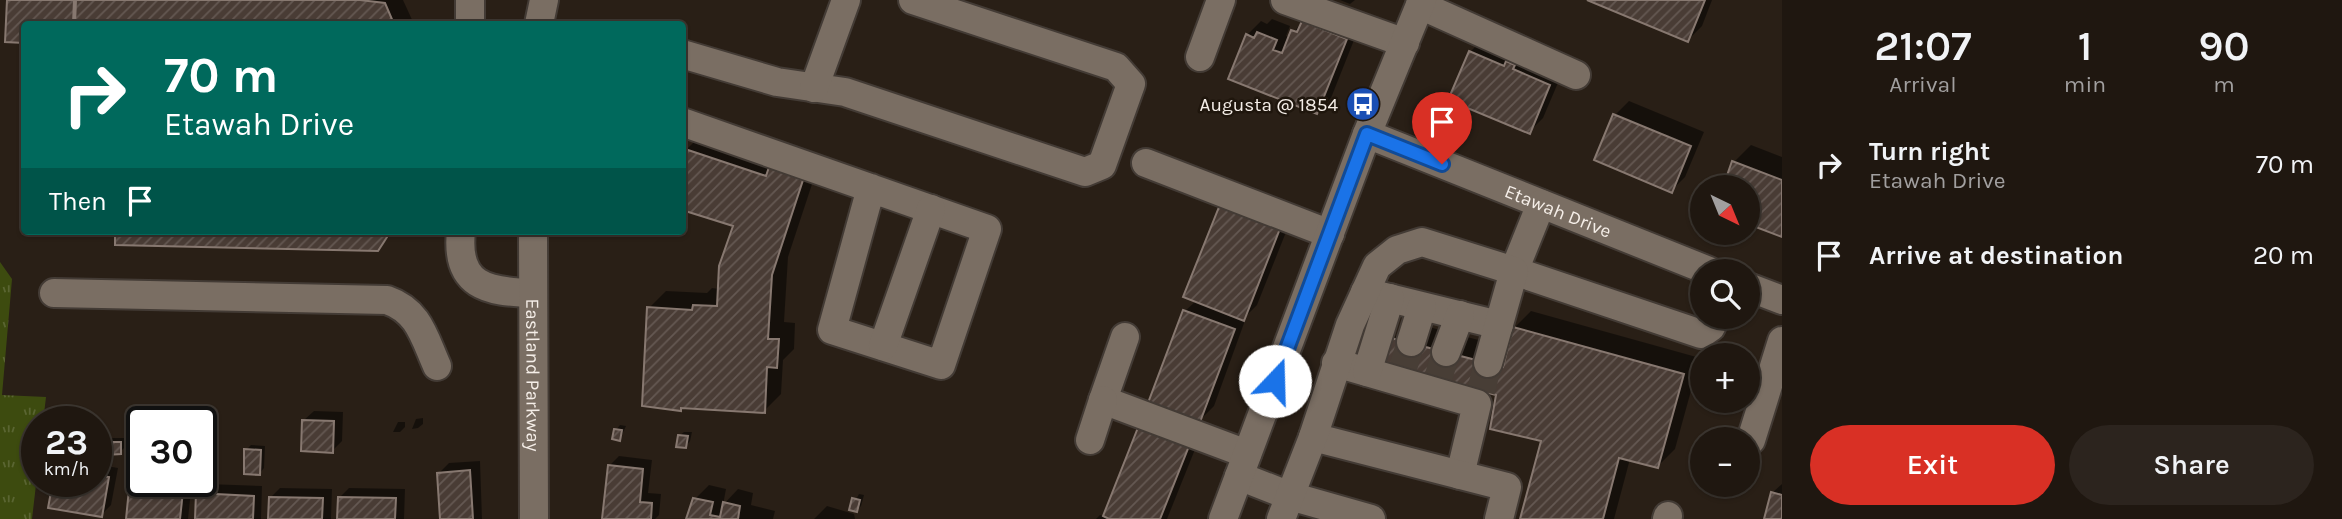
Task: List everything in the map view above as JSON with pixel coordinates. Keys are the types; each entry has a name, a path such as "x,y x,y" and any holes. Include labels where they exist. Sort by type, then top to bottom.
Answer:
{"street":[{"path":"470,0 470,21"},
{"path":"540,21 544,0"},
{"path":"814,88 846,0"},
{"path":"686,55 777,82 845,92 1085,172 1102,165 1131,85 1116,67 913,0"},
{"path":"1200,57 1221,0"},
{"path":"1285,0 1405,43"},
{"path":"1223,519 1367,134 1421,2 1576,75"},
{"path":"686,123 871,188 931,209 987,229 941,365 832,330 871,188"},
{"name":"Etawah Drive","path":"1367,134 1690,263"},
{"path":"1146,163 1330,234"},
{"path":"1488,363 1514,271 1541,204"},
{"path":"883,346 931,209"},
{"path":"461,235 459,248 466,272 486,288 533,293"},
{"name":"Eastland Parkway","path":"533,235 534,519"},
{"path":"1367,372 1378,295 1377,266 1397,250 1422,242 1701,334 1708,329"},
{"path":"1760,292 1782,300"},
{"path":"54,293 387,300 403,306 416,320 437,366"},
{"path":"1378,295 1499,324"},
{"path":"1286,508 1314,437 1336,363 1378,295"},
{"path":"1411,342 1422,307"},
{"path":"1446,352 1460,315"},
{"path":"1090,440 1125,337"},
{"path":"1755,427 1782,341"},
{"path":"1336,363 1479,397 1460,475"},
{"path":"1103,400 1243,465 1286,508 1371,519"},
{"path":"1314,437 1507,487 1499,519"}],"green space":[{"path":"0,262 12,279 2,395 46,397 45,406 21,406 21,497 35,497 32,519 0,519"}],"building":[{"path":"7,0 74,0 73,21 21,21 21,43 5,42"},
{"path":"76,0 360,0 385,3 393,21 75,21"},
{"path":"1587,0 1705,0 1688,42"},
{"path":"1302,21 1347,39 1317,114 1228,79 1246,34 1254,38 1257,32 1277,40 1273,50 1282,53 1291,30 1297,32"},
{"path":"1469,51 1504,66 1506,61 1515,65 1513,69 1550,85 1530,134 1448,100"},
{"path":"1613,114 1691,146 1672,193 1594,160"},
{"path":"686,149 766,176 769,167 803,180 772,275 768,339 779,339 777,368 767,367 765,413 681,408 681,411 642,406 647,307 692,310 693,305 717,306 719,266 733,226 686,211"},
{"path":"1732,161 1782,180 1782,237 1760,229 1760,175 1727,175"},
{"path":"1221,202 1281,226 1244,321 1183,297"},
{"path":"115,235 388,235 378,251 115,245"},
{"path":"1183,310 1235,329 1200,422 1148,403"},
{"path":"1513,327 1684,374 1658,468 1619,458 1603,519 1520,519 1541,441 1490,429 1496,395 1383,365 1391,338 1503,367"},
{"path":"302,420 334,421 333,453 301,451"},
{"path":"1139,425 1189,446 1160,519 1109,519 1103,516"},
{"path":"614,429 622,430 620,441 612,439"},
{"path":"678,435 688,436 686,448 676,447"},
{"path":"112,442 121,442 121,454 112,455"},
{"path":"244,449 261,450 260,475 244,474"},
{"path":"608,465 643,469 640,502 652,503 651,519 602,519"},
{"path":"470,470 473,519 440,519 437,473"},
{"path":"1771,492 1782,495 1782,519 1764,519"},
{"path":"217,494 254,496 253,519 195,519 196,497 217,497"},
{"path":"50,497 106,497 102,517 48,508"},
{"path":"128,497 182,497 180,519 126,519"},
{"path":"269,497 323,498 322,519 268,519"},
{"path":"338,497 396,498 395,519 337,519"},
{"path":"693,498 713,502 710,515 720,517 723,502 740,506 738,519 686,519"},
{"path":"852,498 860,500 857,512 849,510"}],"tunnel":[{"path":"1402,371 1411,342"},
{"path":"1438,379 1446,352"},
{"path":"1481,391 1488,363"}],"place":[{"name":"Augusta @ 1854","path":"1363,104"}],"route":[{"path":"1275,381 1367,134 1442,164"}]}
